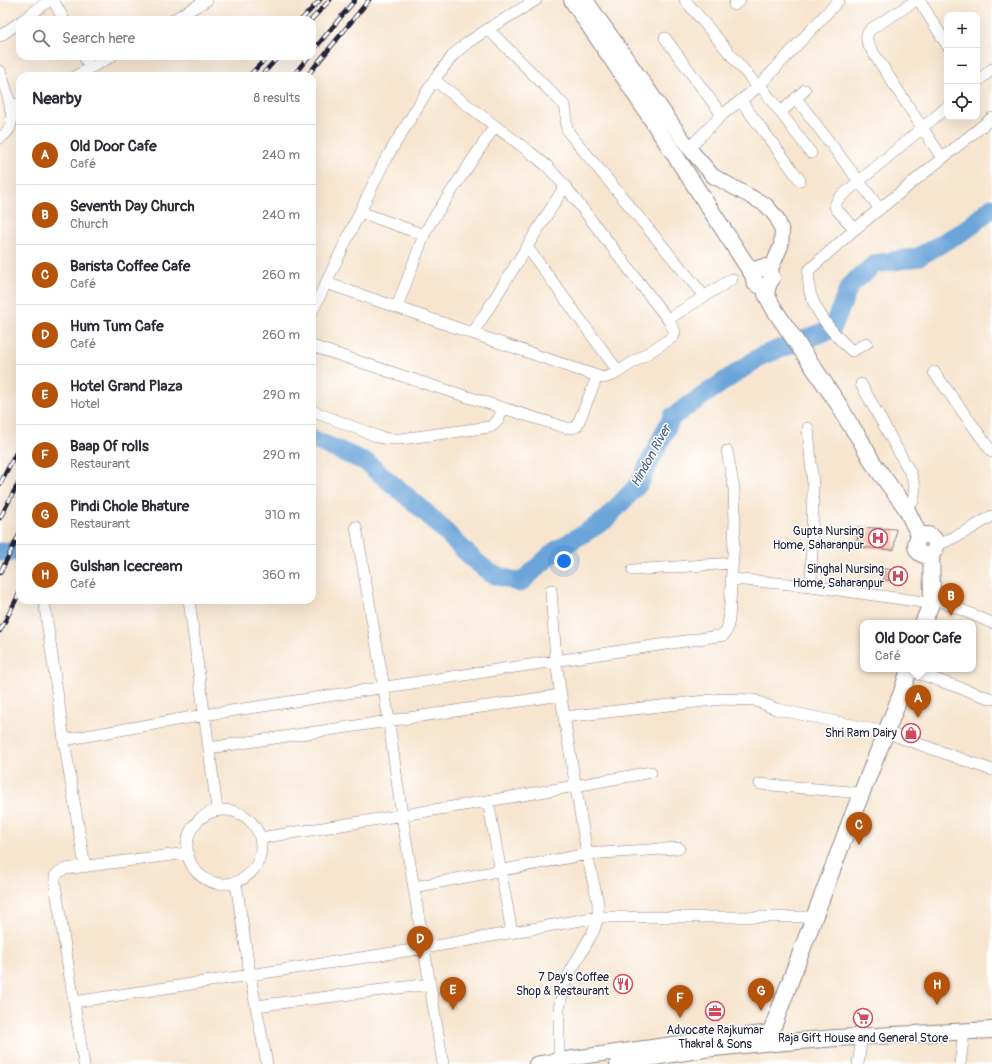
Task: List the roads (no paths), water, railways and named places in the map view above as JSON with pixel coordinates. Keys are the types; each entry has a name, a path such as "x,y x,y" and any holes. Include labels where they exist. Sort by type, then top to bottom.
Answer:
{"highway":[{"path":"572,0 628,82 753,275 755,282 758,285 765,286 769,278"},
{"path":"769,278 766,294 774,309 839,405 873,463 906,508 927,545"},
{"path":"860,439 876,453 913,501 927,545 928,599 923,620"},
{"path":"773,1038 814,917 885,732 902,692 908,672"},
{"path":"773,1038 992,1028"},
{"path":"773,1038 862,1037 964,1032 992,1028"}],"main road":[{"path":"586,0 689,148 713,176 766,205 777,218 782,231 781,246 769,278"},
{"path":"536,1064 702,1040 773,1038"},
{"path":"617,1064 773,1038"}],"street":[{"path":"28,16 50,0"},
{"path":"53,0 62,16"},
{"path":"180,16 207,0"},
{"path":"316,304 375,180 394,144 434,80 454,54 488,29 536,0"},
{"path":"684,0 781,112 811,153"},
{"path":"689,148 722,115 759,86 839,0"},
{"path":"942,158 869,46 866,39 867,33 871,29 918,0 944,40"},
{"path":"0,36 16,25"},
{"path":"488,29 564,105 567,113 565,122 569,133 704,296"},
{"path":"665,38 722,115"},
{"path":"86,60 90,68"},
{"path":"83,72 105,60"},
{"path":"980,79 992,69"},
{"path":"0,71 15,106 10,129 0,138"},
{"path":"326,283 603,378 609,377 673,337 675,332 670,322 565,186 547,166 434,80"},
{"path":"781,112 805,90"},
{"path":"796,98 880,209"},
{"path":"741,101 800,180"},
{"path":"855,229 837,210 835,206 838,199 944,110"},
{"path":"867,343 852,351 838,339 810,295 808,271 855,229 992,118"},
{"path":"397,307 424,235 438,210 495,126"},
{"path":"473,334 565,186"},
{"path":"360,212 424,235"},
{"path":"527,247 618,371"},
{"path":"670,322 673,316 732,279"},
{"path":"316,347 567,428 577,426 597,377"},
{"path":"934,372 992,452"},
{"path":"861,384 911,474 915,487 913,501"},
{"path":"316,412 379,437 401,439 490,427 498,420 503,408"},
{"path":"808,428 813,485 811,586"},
{"path":"64,740 204,715 724,635 727,630 729,619 735,522 734,489 727,451"},
{"path":"927,545 967,531 992,516"},
{"path":"356,527 384,688 402,816 443,1064"},
{"path":"633,570 733,563"},
{"path":"732,579 928,599 992,623"},
{"path":"551,590 556,661 564,717 598,903 598,917 594,930 564,986 559,1010 559,1060"},
{"path":"45,604 64,740 85,867"},
{"path":"190,604 217,809"},
{"path":"915,672 992,699"},
{"path":"209,748 561,695"},
{"path":"564,717 722,699 737,698 754,700 776,709 885,732 992,770"},
{"path":"260,838 402,816 651,772"},
{"path":"760,784 861,794"},
{"path":"488,801 512,932"},
{"path":"217,809 228,809 239,812 248,818 256,827 260,838 262,848 257,864 246,877 236,883 223,885 211,882 199,876 191,866 187,853 186,841 190,830 197,820 206,813 217,809"},
{"path":"414,887 588,854 679,848"},
{"path":"84,1064 54,876 65,869 187,853"},
{"path":"236,883 250,975 267,1064"},
{"path":"74,1002 425,948 598,917 814,917"},
{"path":"256,1006 430,984"},
{"path":"960,1064 964,1032"},
{"path":"858,1064 862,1037"}],"waterway":[{"name":"Hindon River","path":"316,441 366,462 422,509 473,559 490,573 520,583 555,551 604,521 639,484 672,417 761,356 832,329 850,285 875,264 918,257 967,229 992,207"},
{"name":"Hindon River","path":"0,552 16,552"}],"railway":[{"path":"305,16 320,0"},
{"path":"315,16 330,0"},
{"path":"316,47 355,0"},
{"path":"310,72 369,0"},
{"path":"253,72 264,60"},
{"path":"265,72 275,60"},
{"path":"296,72 306,60"},
{"path":"0,484 16,453"},
{"path":"0,518 16,488"},
{"path":"0,573 16,541"},
{"path":"0,631 16,600"}],"place":[{"name":"Gupta Nursing Home, Saharanpur","path":"878,538"},
{"name":"Singhal Nursing Home, Saharanpur","path":"898,576"},
{"name":"Seventh Day Church","path":"951,616"},
{"name":"Old Door Cafe","path":"918,718"},
{"name":"Shri Ram Dairy","path":"911,733"},
{"name":"Barista Coffee Cafe","path":"859,845"},
{"name":"Hum Tum Cafe","path":"420,959"},
{"name":"7 Day's Coffee Shop & Restaurant","path":"623,984"},
{"name":"Gulshan Icecream","path":"937,1005"},
{"name":"Hotel Grand Plaza","path":"453,1010"},
{"name":"Advocate Rajkumar Thakral & Sons","path":"715,1011"},
{"name":"Pindi Chole Bhature","path":"761,1011"},
{"name":"Baap Of rolls","path":"680,1018"},
{"name":"Raja Gift House and General Store","path":"863,1018"}]}
